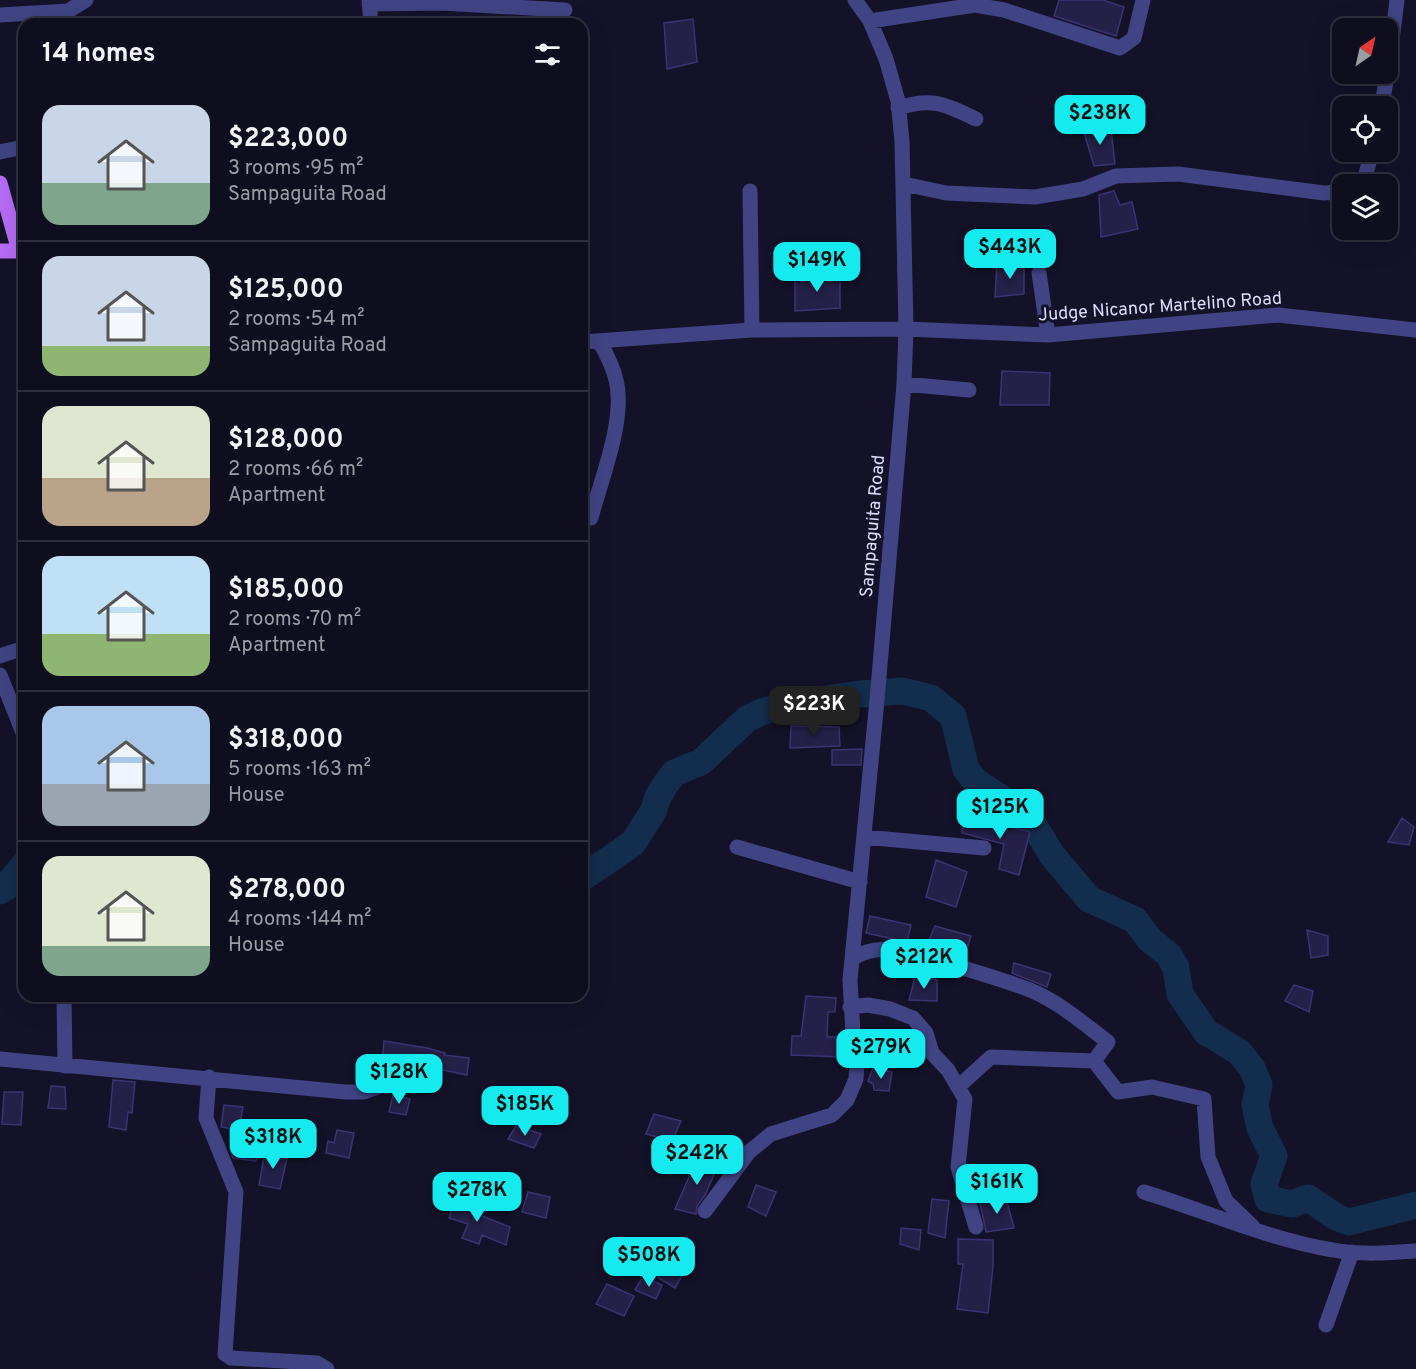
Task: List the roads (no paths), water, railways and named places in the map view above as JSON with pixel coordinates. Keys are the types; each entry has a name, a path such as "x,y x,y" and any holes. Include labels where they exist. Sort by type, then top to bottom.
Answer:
{"main road":[{"path":"0,183 18,239"},
{"path":"0,251 18,251"}],"street":[{"path":"0,15 68,10 86,0"},
{"name":"Sampaguita Road","path":"705,1211 749,1152 771,1134 832,1115 847,1100 856,1079 857,1063 850,1007 852,960 878,693 904,384 906,329 904,184 898,108 886,59 870,21 855,0"},
{"path":"870,21 963,3 975,4 1004,10 1120,48 1134,38 1143,0"},
{"path":"1395,18 1397,0"},
{"path":"370,18 369,2 441,3 564,10"},
{"path":"898,108 919,102 936,103 975,119"},
{"path":"0,152 18,148"},
{"path":"904,184 956,194 1035,198 1083,189 1116,176 1178,174 1332,193"},
{"path":"750,191 752,330"},
{"path":"1039,273 1048,335"},
{"name":"Judge Nicanor Martelino Road","path":"588,342 752,330 906,329 1048,335 1278,315 1416,330"},
{"path":"591,518 614,432 618,404 617,381 599,341"},
{"path":"904,384 969,390"},
{"path":"0,657 18,650"},
{"path":"0,675 18,720"},
{"path":"864,837 984,848"},
{"path":"737,847 860,882"},
{"path":"852,960 858,954 888,948 901,950 1021,987 1068,1010 1108,1042 1094,1061"},
{"path":"64,1002 65,1066"},
{"path":"850,1007 868,1005 890,1009 913,1018 926,1033 932,1053 948,1070 965,1099 958,1167 975,1227"},
{"path":"958,1087 992,1057 1094,1061"},
{"path":"0,1059 141,1074 209,1077 345,1092 364,1092 411,1076 431,1075"},
{"path":"1094,1061 1118,1092 1152,1087 1204,1099 1208,1157 1226,1201 1256,1230"},
{"path":"209,1077 206,1118 236,1192 225,1354 231,1358 317,1363 327,1369"},
{"path":"1144,1192 1256,1230 1332,1250 1416,1251"},
{"path":"1326,1325 1352,1252"}],"waterway":[{"path":"588,874 633,843 674,773 701,762 747,719 761,712 797,703 860,694 903,691 931,698 953,716 966,769 975,781 1028,816 1052,855 1089,899 1135,920 1150,940 1169,955 1176,968 1180,994 1206,1032 1239,1052 1252,1068 1259,1085 1255,1105 1260,1128 1274,1156 1264,1184 1268,1199 1292,1204 1308,1198 1336,1217 1349,1222 1416,1205"},
{"path":"0,891 18,872"}]}
